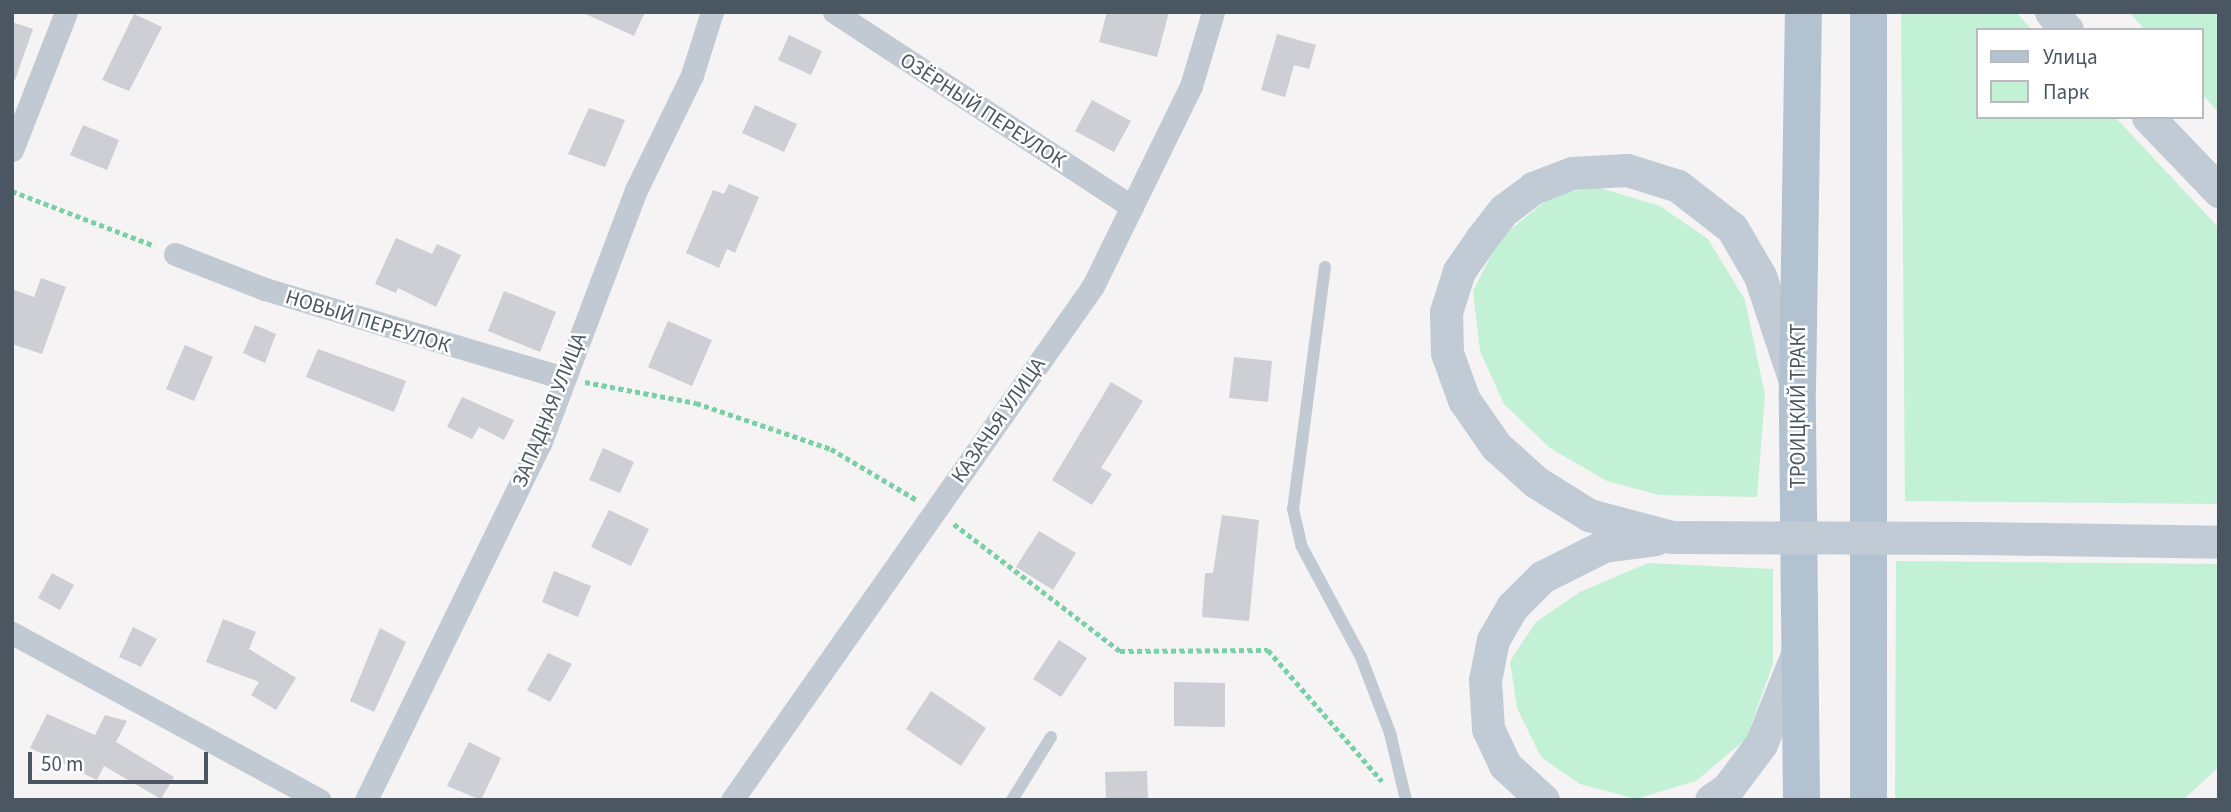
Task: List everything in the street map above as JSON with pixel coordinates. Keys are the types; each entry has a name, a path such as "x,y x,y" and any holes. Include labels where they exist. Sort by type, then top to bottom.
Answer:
{"main road":[{"name":"ТРОИЦКИЙ ТРАКТ","path":"1799,798 1797,388 1803,12"},
{"path":"1868,12 1868,800"},
{"path":"2051,12 2065,28"},
{"path":"2150,119 2219,191"},
{"path":"1672,537 1589,515 1536,482 1496,446 1464,400 1447,354 1446,312 1459,271 1504,210 1533,188 1572,173 1627,170 1678,186 1732,228 1760,276 1797,388"},
{"path":"1543,800 1505,765 1488,729 1485,680 1493,640 1513,606 1542,577 1604,546 1672,537 2219,542"},
{"path":"1711,800 1728,788 1761,744 1800,646"}],"street":[{"path":"12,150 66,12"},
{"name":"ЗАПАДНАЯ УЛИЦА","path":"366,800 540,444 636,190 692,75 712,12"},
{"name":"ОЗЁРНЫЙ ПЕРЕУЛОК","path":"834,12 1132,207"},
{"name":"КАЗАЧЬЯ УЛИЦА","path":"732,800 1093,286 1191,86 1213,12"},
{"name":"НОВЫЙ ПЕРЕУЛОК","path":"175,254 265,289 564,378"},
{"path":"12,633 320,800"}],"lane":[{"path":"1325,267 1293,509 1302,547 1361,657 1390,733 1406,800"},
{"path":"1012,800 1051,737"}],"path":[{"path":"12,191 175,254"},
{"path":"564,378 696,403 831,449 934,509 1120,651 1268,650 1390,790"}],"green space":[{"path":"1901,12 2016,12 2030,28 1976,28 1976,119 2117,119 2219,228 2219,504 1905,501"},
{"path":"2129,12 2219,12 2219,113 2203,95 2203,28 2143,28"},
{"path":"1597,187 1660,206 1708,239 1745,300 1765,395 1757,497 1659,495 1607,481 1550,448 1504,404 1480,351 1473,291 1500,238 1553,195"},
{"path":"1896,561 2219,564 2219,767 2183,800 1895,800"},
{"path":"1648,563 1773,569 1773,664 1746,739 1696,781 1636,799 1580,784 1541,757 1517,708 1510,661 1536,622 1580,592"}],"building":[{"path":"581,12 645,12 634,36"},
{"path":"1107,12 1169,12 1157,57 1099,42"},
{"path":"134,14 162,27 129,91 102,80"},
{"path":"12,22 33,29 15,80 12,79"},
{"path":"1277,34 1316,45 1309,69 1294,65 1285,97 1261,90"},
{"path":"789,35 822,51 811,75 778,60"},
{"path":"1092,100 1131,121 1114,152 1075,131"},
{"path":"755,105 797,124 784,152 742,133"},
{"path":"589,108 625,120 605,167 568,154"},
{"path":"83,125 119,140 107,170 70,155"},
{"path":"729,184 759,197 735,253 727,249 719,268 686,253 713,190 724,194"},
{"path":"396,238 432,254 437,244 461,255 436,307 398,288 396,293 375,284"},
{"path":"41,278 66,287 42,354 12,344 12,289 34,297"},
{"path":"504,291 556,312 540,352 488,331"},
{"path":"668,321 712,340 692,386 648,367"},
{"path":"255,325 276,334 265,363 243,353"},
{"path":"185,345 213,357 194,401 166,389"},
{"path":"318,349 406,381 394,412 306,377"},
{"path":"1234,357 1272,361 1268,402 1229,398"},
{"path":"1111,382 1143,401 1101,468 1112,474 1092,505 1052,480"},
{"path":"462,397 514,420 504,440 479,427 472,439 447,427"},
{"path":"603,448 634,462 620,493 589,480"},
{"path":"609,510 649,529 631,566 591,547"},
{"path":"1222,515 1259,520 1249,621 1202,617 1205,573 1213,573"},
{"path":"1039,531 1076,553 1053,590 1016,567"},
{"path":"554,571 591,586 578,617 542,602"},
{"path":"52,573 74,585 60,610 38,598"},
{"path":"223,619 256,632 249,649 296,678 276,710 251,695 259,682 206,662"},
{"path":"133,627 157,639 141,667 119,657"},
{"path":"380,628 406,642 374,712 350,701"},
{"path":"1059,640 1087,658 1061,697 1033,679"},
{"path":"548,653 572,664 550,702 527,690"},
{"path":"1174,682 1225,683 1225,727 1174,726"},
{"path":"931,691 986,728 961,766 906,729"},
{"path":"47,714 95,735 105,715 127,721 116,742 174,777 161,799 104,766 97,780 30,748"},
{"path":"469,742 501,758 481,800 447,786"},
{"path":"1147,771 1148,800 1106,800 1105,772"}]}
